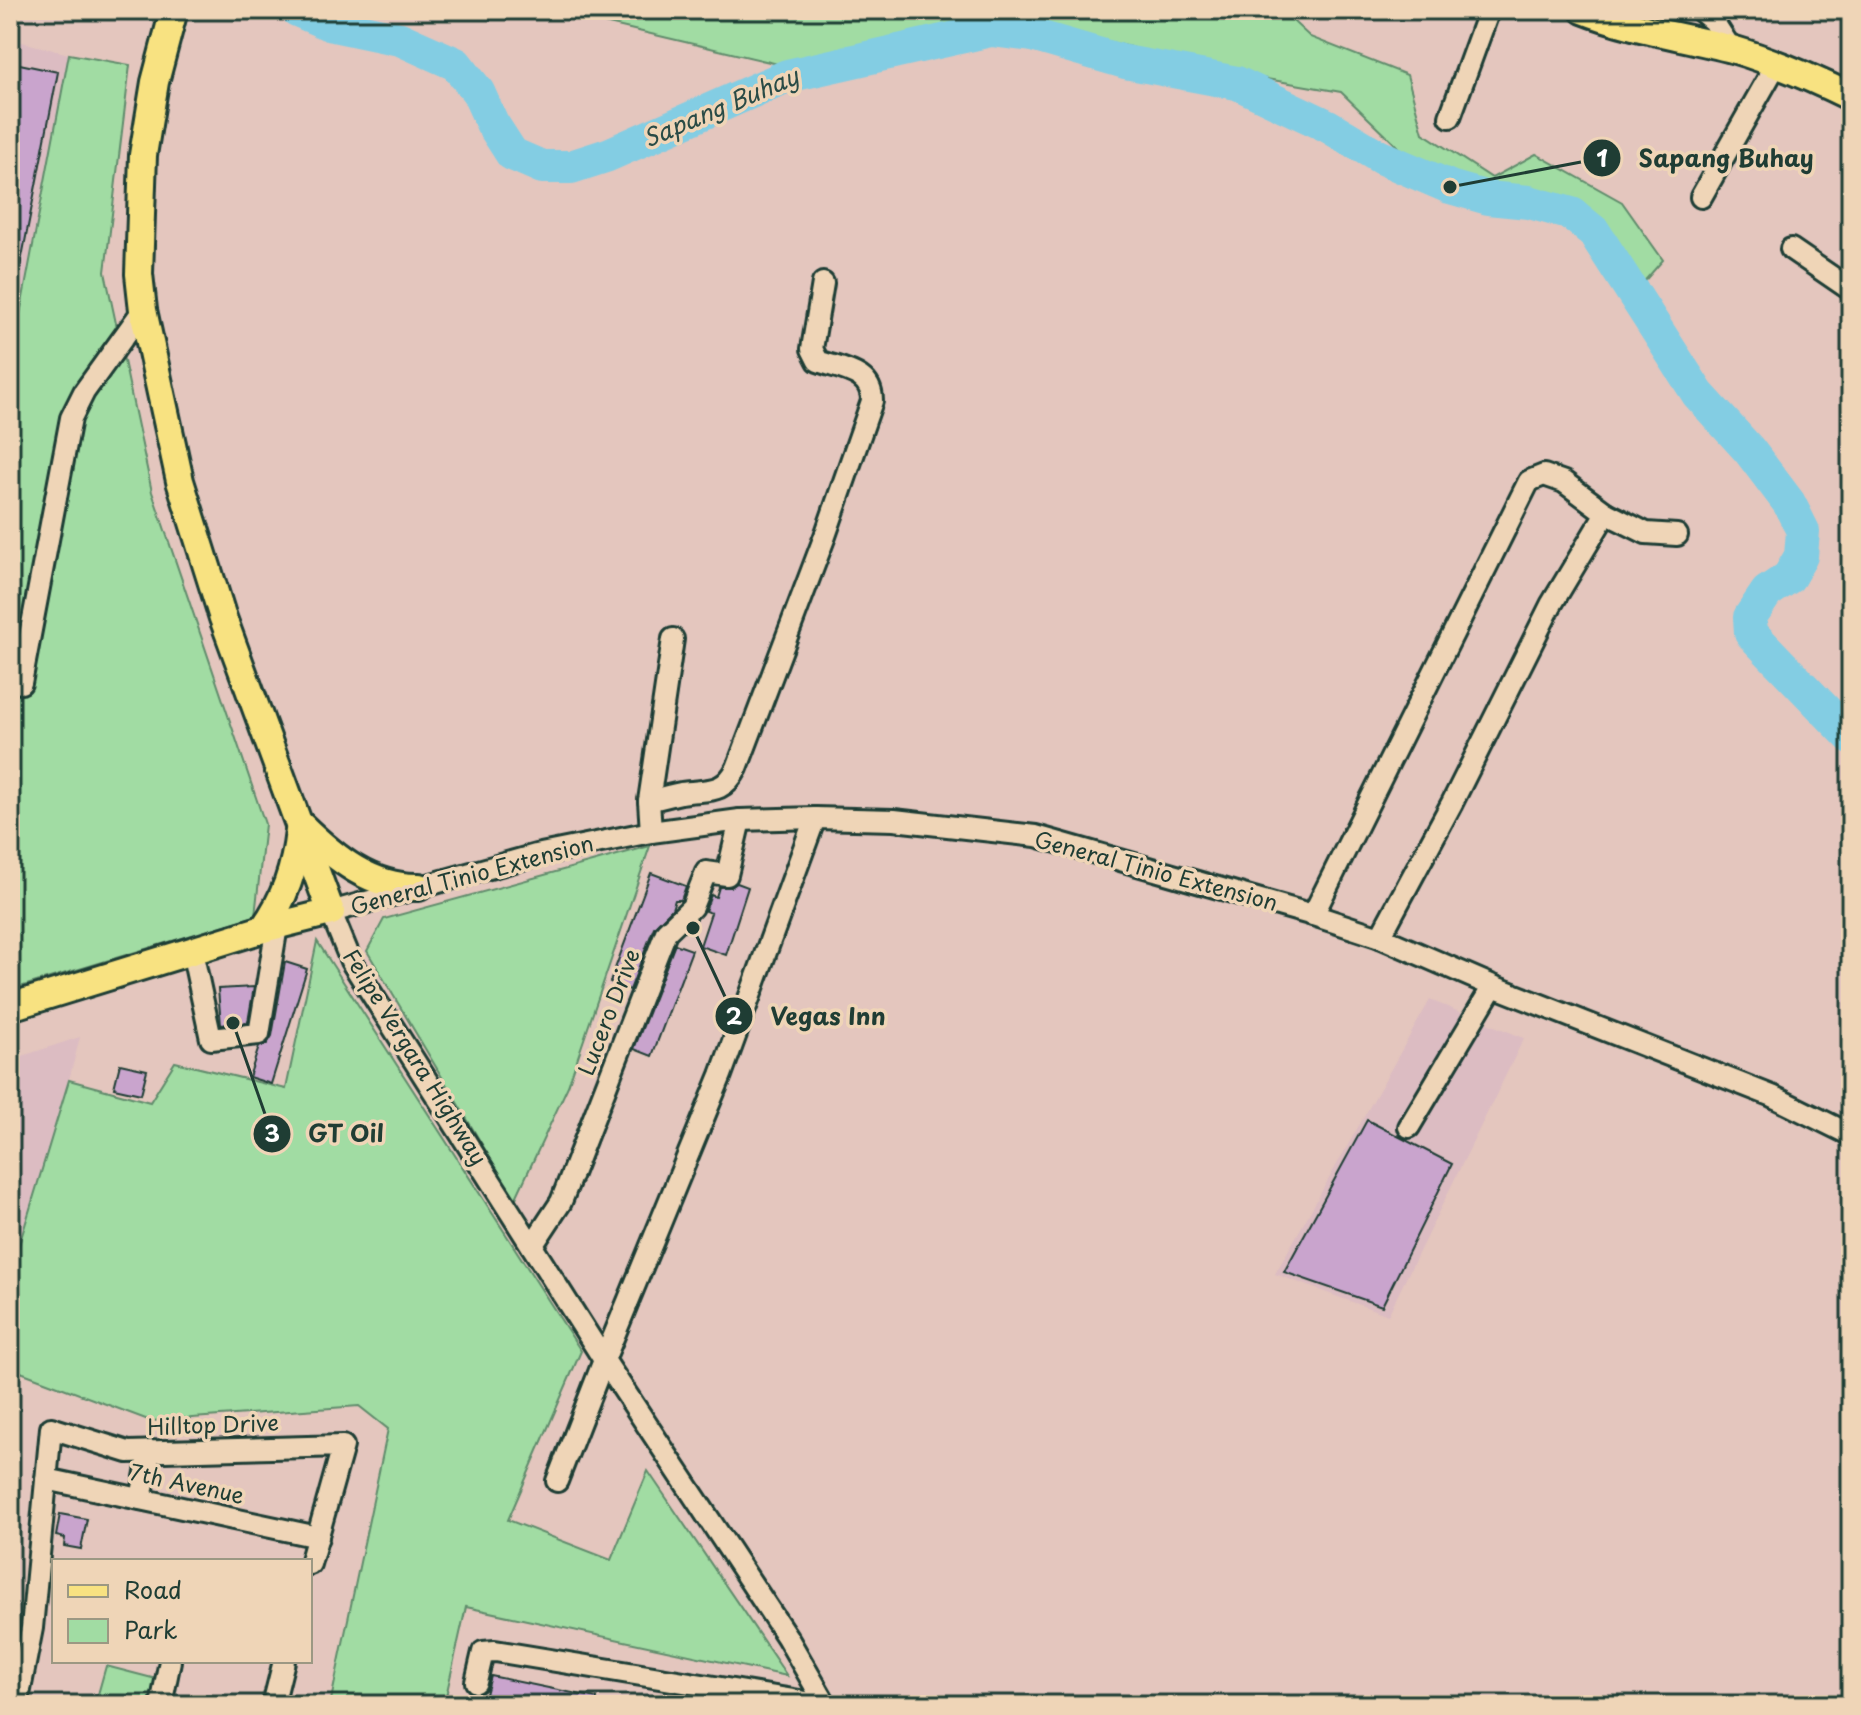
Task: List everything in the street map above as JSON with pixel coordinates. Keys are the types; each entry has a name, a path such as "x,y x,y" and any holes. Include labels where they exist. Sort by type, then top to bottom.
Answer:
{"main road":[{"name":"Felipe Vergara Highway","path":"174,10 155,82 143,155 139,274 143,310 180,481 223,618 331,912"},
{"path":"1583,10 1777,63 1851,97"},
{"path":"300,823 327,850 353,869 397,888 419,887"},
{"path":"270,927 288,887 300,823"},
{"name":"General Tinio Extension","path":"10,1007 270,927 331,912"}],"street":[{"path":"1450,117 1489,10"},
{"path":"1700,10 1713,21 1731,49"},
{"path":"1701,197 1777,63"},
{"path":"1791,249 1851,290"},
{"path":"649,801 717,790 730,781 825,536 872,401 872,390 867,381 818,361 814,356 812,349 823,283"},
{"path":"21,683 71,418 84,392 143,310"},
{"path":"1313,915 1529,481 1544,475 1564,482 1606,513 1646,533 1677,535"},
{"path":"1380,937 1452,803 1551,605 1606,513"},
{"path":"651,832 649,801 673,639"},
{"path":"557,1481 721,1075 815,818"},
{"name":"General Tinio Extension","path":"331,912 536,855 651,832 740,820 894,820 1036,836 1380,937 1493,986 1772,1096 1851,1135"},
{"name":"Lucero Drive","path":"532,1246 561,1202 666,932 692,907 706,872 727,875 740,820"},
{"name":"Felipe Vergara Highway","path":"331,912 351,961 604,1360 787,1637 825,1705"},
{"path":"192,951 211,1039 259,1034 270,927"},
{"path":"1409,1127 1493,986"},
{"name":"Hilltop Drive","path":"19,1705 32,1628 50,1559 46,1479 51,1428 128,1452 343,1446 311,1559"},
{"path":"141,1499 150,1451"},
{"name":"7th Avenue","path":"46,1479 318,1537"},
{"path":"476,1682 483,1652 495,1651 825,1705"},
{"path":"161,1705 170,1663"},
{"path":"273,1705 284,1663"}],"shaded area":[{"path":"10,39 69,54 10,367"},
{"path":"1430,1000 1524,1038 1388,1315 1275,1274"},
{"path":"80,1037 69,1080 10,1275 10,1060"}],"green space":[{"path":"549,10 1281,10 1310,37 1407,75 1423,133 1492,178 1536,154 1622,202 1663,260 1641,285 1591,211 1423,171 1341,92 1233,73 1095,38 982,19 778,64"},
{"path":"69,54 130,65 105,272 152,492 265,824 255,916 10,990 10,367"},
{"path":"650,846 568,1086 515,1200 367,951 384,919"},
{"path":"317,941 581,1351 508,1520 611,1560 648,1471 787,1676 466,1607 444,1705 330,1705 388,1429 359,1406 151,1421 10,1368 10,1275 69,1080 150,1102 175,1062 286,1089"},
{"path":"106,1666 160,1680 153,1705 95,1705"}],"building":[{"path":"10,62 58,72 17,283 10,283"},
{"path":"651,873 686,886 681,900 675,900 672,909 654,927 630,990 610,982"},
{"path":"737,883 748,887 726,955 700,946 711,913 705,911 711,895 716,897 719,887 731,887"},
{"path":"675,944 692,950 652,1056 634,1049"},
{"path":"285,962 307,969 271,1084 249,1077 259,1047 267,1044 272,1036"},
{"path":"254,987 248,1022 221,1025 218,989"},
{"path":"120,1064 147,1070 141,1094 114,1088"},
{"path":"1367,1120 1452,1164 1382,1306 1284,1272"},
{"path":"60,1514 87,1519 81,1549 64,1546 65,1538 56,1536"},
{"path":"491,1676 597,1698 596,1705 483,1705"}],"waterway":[{"name":"Sapang Buhay","path":"297,10 329,24 400,39 456,64 478,92 492,123 512,154 542,167 571,167 608,155 787,76 991,30 1032,35 1125,62 1237,83 1328,126 1380,157 1450,187 1488,198 1529,202 1572,214 1594,232 1698,394 1749,450 1789,503 1803,531 1801,556 1789,577 1767,592 1750,617 1751,633 1851,737"}],"place":[{"name":"Sapang Buhay","path":"1450,187"},
{"name":"Vegas Inn","path":"693,928"},
{"name":"GT Oil","path":"233,1023"}]}
